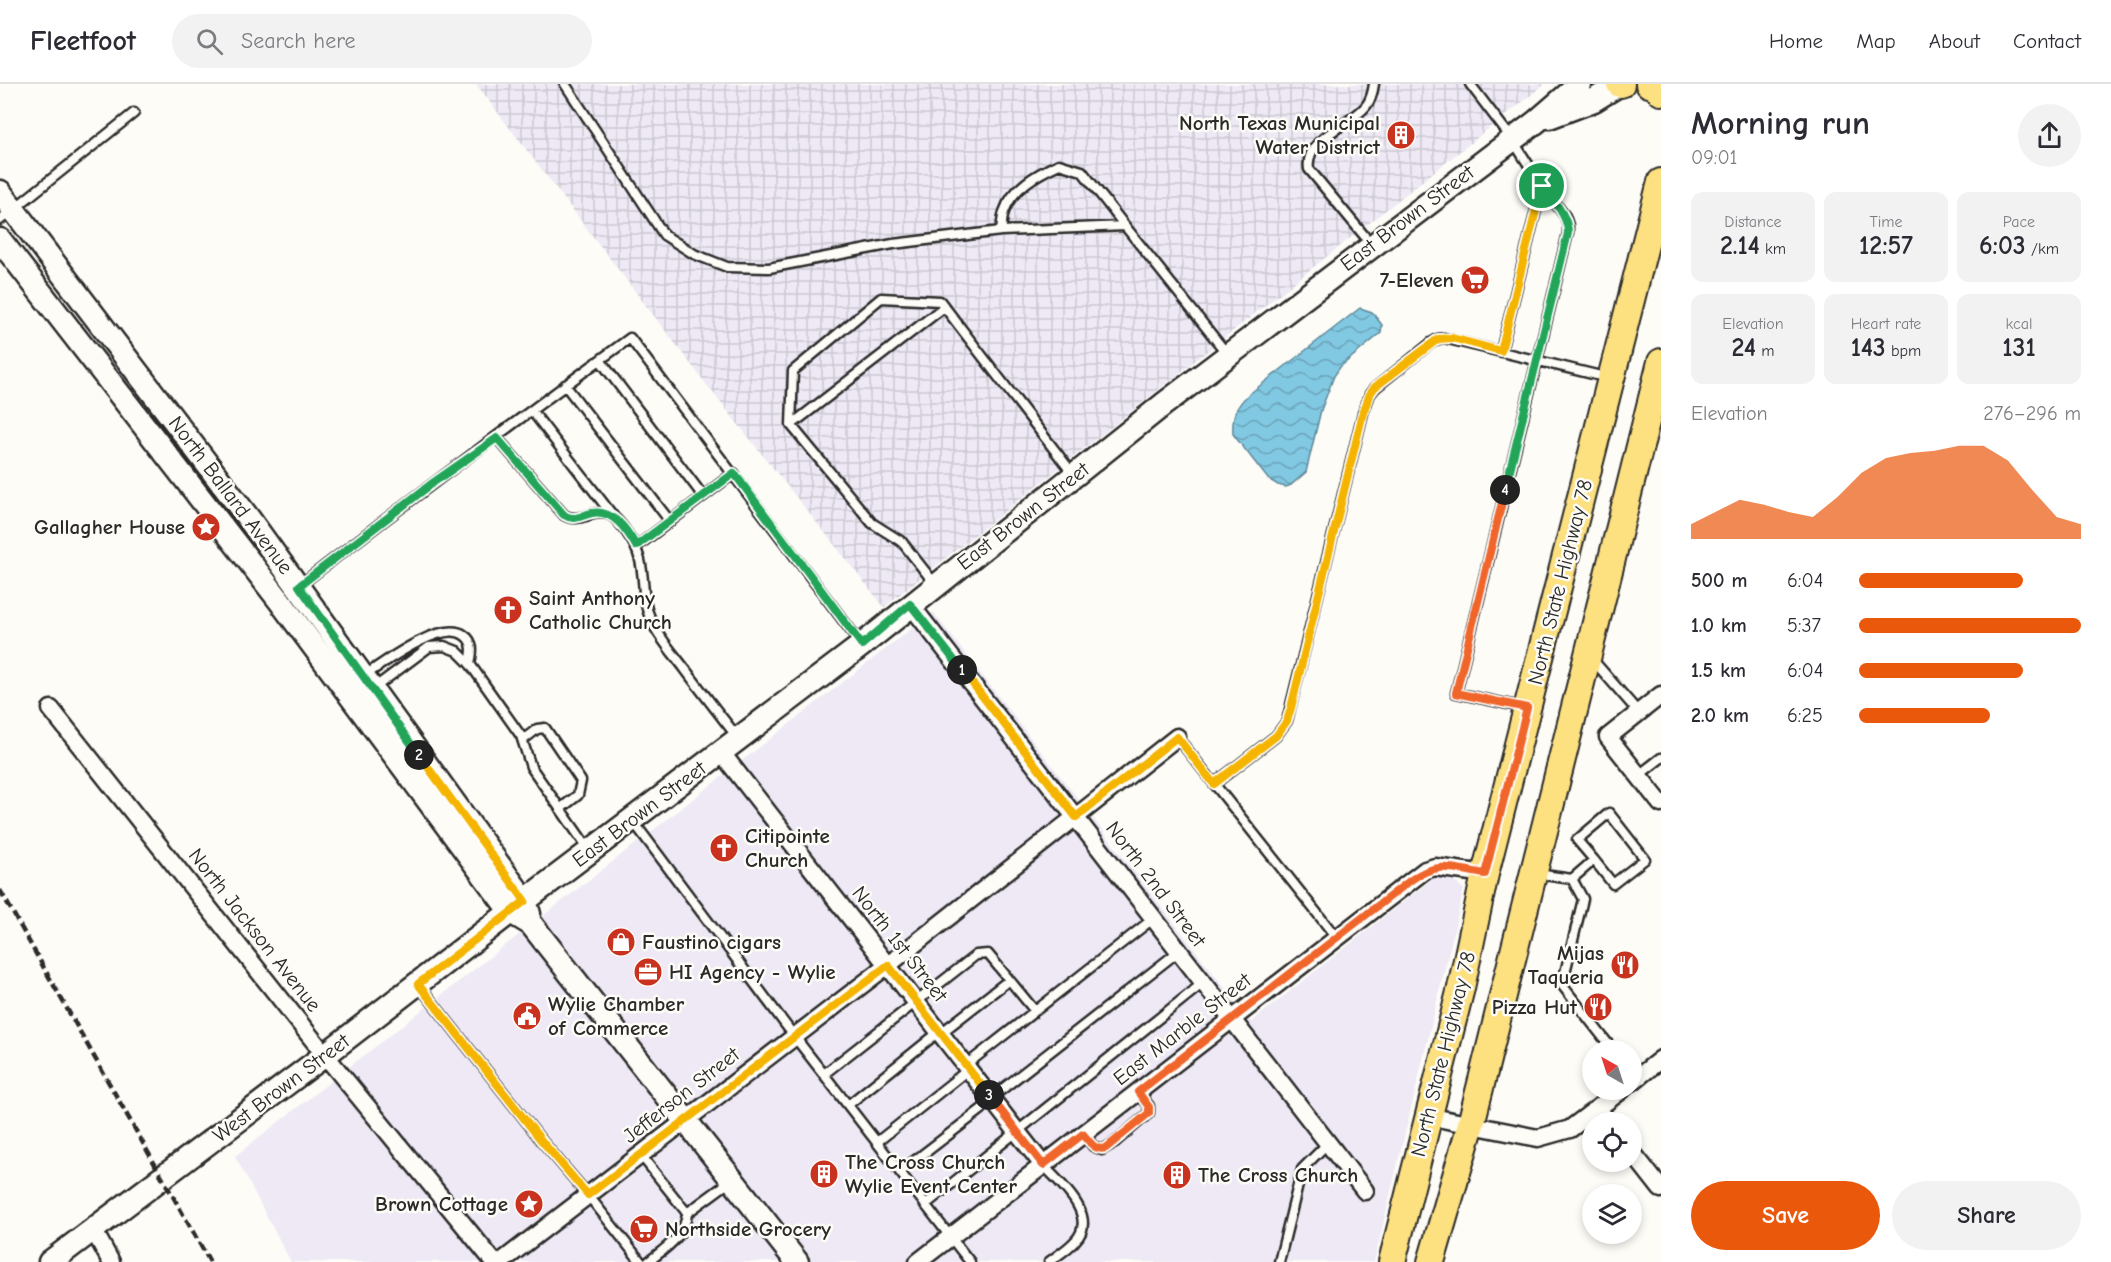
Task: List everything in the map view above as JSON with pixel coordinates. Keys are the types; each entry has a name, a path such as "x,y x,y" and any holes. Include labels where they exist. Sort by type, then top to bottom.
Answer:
{"main road":[{"name":"East Brown Street","path":"518,906 862,645 910,604 1228,355 1536,122 1580,84"},
{"name":"East Brown Street","path":"1536,122 1594,100 1620,84"},
{"path":"1649,84 1654,85 1661,92"},
{"name":"North State Highway 78","path":"1392,1262 1461,988 1485,874 1661,182"},
{"name":"North Ballard Avenue","path":"5,207 299,586 368,683 531,924 797,1262"},
{"name":"North Ballard Avenue","path":"0,240 280,601 350,697 518,906"},
{"name":"North State Highway 78","path":"1431,1262 1471,1124 1636,463 1657,403 1661,362"},
{"path":"1636,463 1652,446 1661,442"},
{"name":"West Brown Street","path":"50,1262 326,1055 518,906"}],"street":[{"name":"North 2nd Street","path":"910,604 1365,1191"},
{"path":"1661,695 1608,736 1661,804"},
{"name":"North Jackson Avenue","path":"51,709 494,1262"},
{"name":"Jefferson Street","path":"501,1262 888,965 1177,737"},
{"name":"North 1st Street","path":"729,745 888,965 1043,1165"},
{"name":"East Marble Street","path":"918,1262 1425,870 1435,867 1485,874"},
{"path":"1642,1073 1661,1059"},
{"path":"1606,1112 1616,1100"},
{"path":"1427,1116 1538,1138 1582,1124"},
{"path":"1642,1165 1661,1189"},
{"path":"93,1229 111,1262"}],"lane":[{"path":"565,84 664,235 694,254 727,267 769,268 893,244 1001,231 1125,226"},
{"path":"1372,245 1309,169 1308,162 1310,155 1321,141 1367,106 1374,84"},
{"path":"1470,84 1512,139 1542,186 1565,216 1568,225 1568,233 1456,693 1527,708"},
{"path":"5,207 134,113"},
{"path":"1001,231 1004,212 1018,189 1037,174 1059,164 1082,171 1228,355"},
{"path":"1501,351 1542,186"},
{"path":"936,585 902,542 872,523 791,425 793,371 881,298 940,301 1074,476"},
{"path":"791,425 944,307"},
{"path":"280,601 434,482 497,438 630,338 862,645"},
{"path":"1214,784 1276,736 1287,721 1370,394 1388,376 1438,339 1452,338 1611,378"},
{"path":"600,360 704,496"},
{"path":"565,385 669,520"},
{"path":"532,411 636,546 644,576 646,606 655,628 729,745"},
{"path":"497,438 564,515 576,519 591,513 602,513 616,520"},
{"path":"636,546 734,473"},
{"path":"350,697 427,643 436,633 448,631 466,635 473,652 470,664"},
{"path":"350,697 368,683 391,657 427,643 457,651 470,664 521,736 531,767 590,851"},
{"path":"1588,654 1639,712"},
{"path":"523,740 537,729 545,728 581,781 578,795 560,809"},
{"path":"1177,737 1336,937"},
{"path":"1639,775 1661,758"},
{"path":"1609,813 1645,859 1614,885 1594,860 1577,840 1609,813"},
{"path":"632,819 794,1036 970,1262"},
{"path":"1534,873 1572,879 1594,860"},
{"path":"1572,879 1582,899 1562,985 1605,1040"},
{"path":"877,1142 1035,1011 1154,918"},
{"path":"900,1172 1179,951"},
{"path":"824,1074 976,955 982,953 988,954 1035,1011"},
{"path":"848,1105 1009,980"},
{"path":"925,1205 1203,983"},
{"path":"418,984 641,1262"},
{"path":"1083,1134 1102,1150 1114,1143 1149,1113 1149,1107 1138,1092"},
{"path":"1279,1262 1302,1169 1328,1143"},
{"path":"640,1154 687,1213 687,1224 675,1239 648,1262"},
{"path":"1043,1165 1075,1199 1081,1213 1082,1228 1077,1239 1049,1262"},
{"path":"687,1213 732,1180"}],"shaded area":[{"path":"476,84 1545,84 884,607 710,389"},
{"path":"933,612 1251,1022 1441,872 1464,889 1374,1262 291,1262 235,1156"}],"water":[{"path":"1360,308 1372,312 1382,325 1381,333 1340,367 1334,376 1321,410 1306,472 1291,485 1286,487 1278,485 1268,479 1233,434 1233,422 1237,408 1248,395"}],"railway":[{"path":"0,890 210,1262"}],"place":[{"name":"North Texas Municipal Water District","path":"1401,135"},
{"name":"7-Eleven","path":"1475,280"},
{"name":"Gallagher House","path":"206,527"},
{"name":"Saint Anthony Catholic Church","path":"508,610"},
{"name":"Citipointe Church","path":"724,848"},
{"name":"Faustino cigars","path":"621,942"},
{"name":"Mijas Taqueria","path":"1625,965"},
{"name":"HI Agency - Wylie","path":"648,972"},
{"name":"Pizza Hut","path":"1598,1007"},
{"name":"Wylie Chamber of Commerce","path":"527,1016"},
{"name":"The Cross Church Wylie Event Center","path":"824,1174"},
{"name":"The Cross Church","path":"1177,1175"},
{"name":"Brown Cottage","path":"529,1204"},
{"name":"Northside Grocery","path":"644,1229"}],"route":[{"path":"1542,186 1565,216 1568,233 1456,693 1527,708 1485,874 1435,867 1425,870 1411,880 1138,1092 1150,1109 1147,1117 1102,1150 1093,1146 1083,1134 1043,1165 888,965 588,1195 541,1140 418,984 525,901 299,586 434,482 497,438 564,515 576,519 591,513 611,516 636,546 734,473 862,645 910,604 1076,817 1177,737 1214,784 1276,736 1287,721 1363,413 1370,394 1375,387 1438,339 1452,338 1501,351 1542,186"}]}
